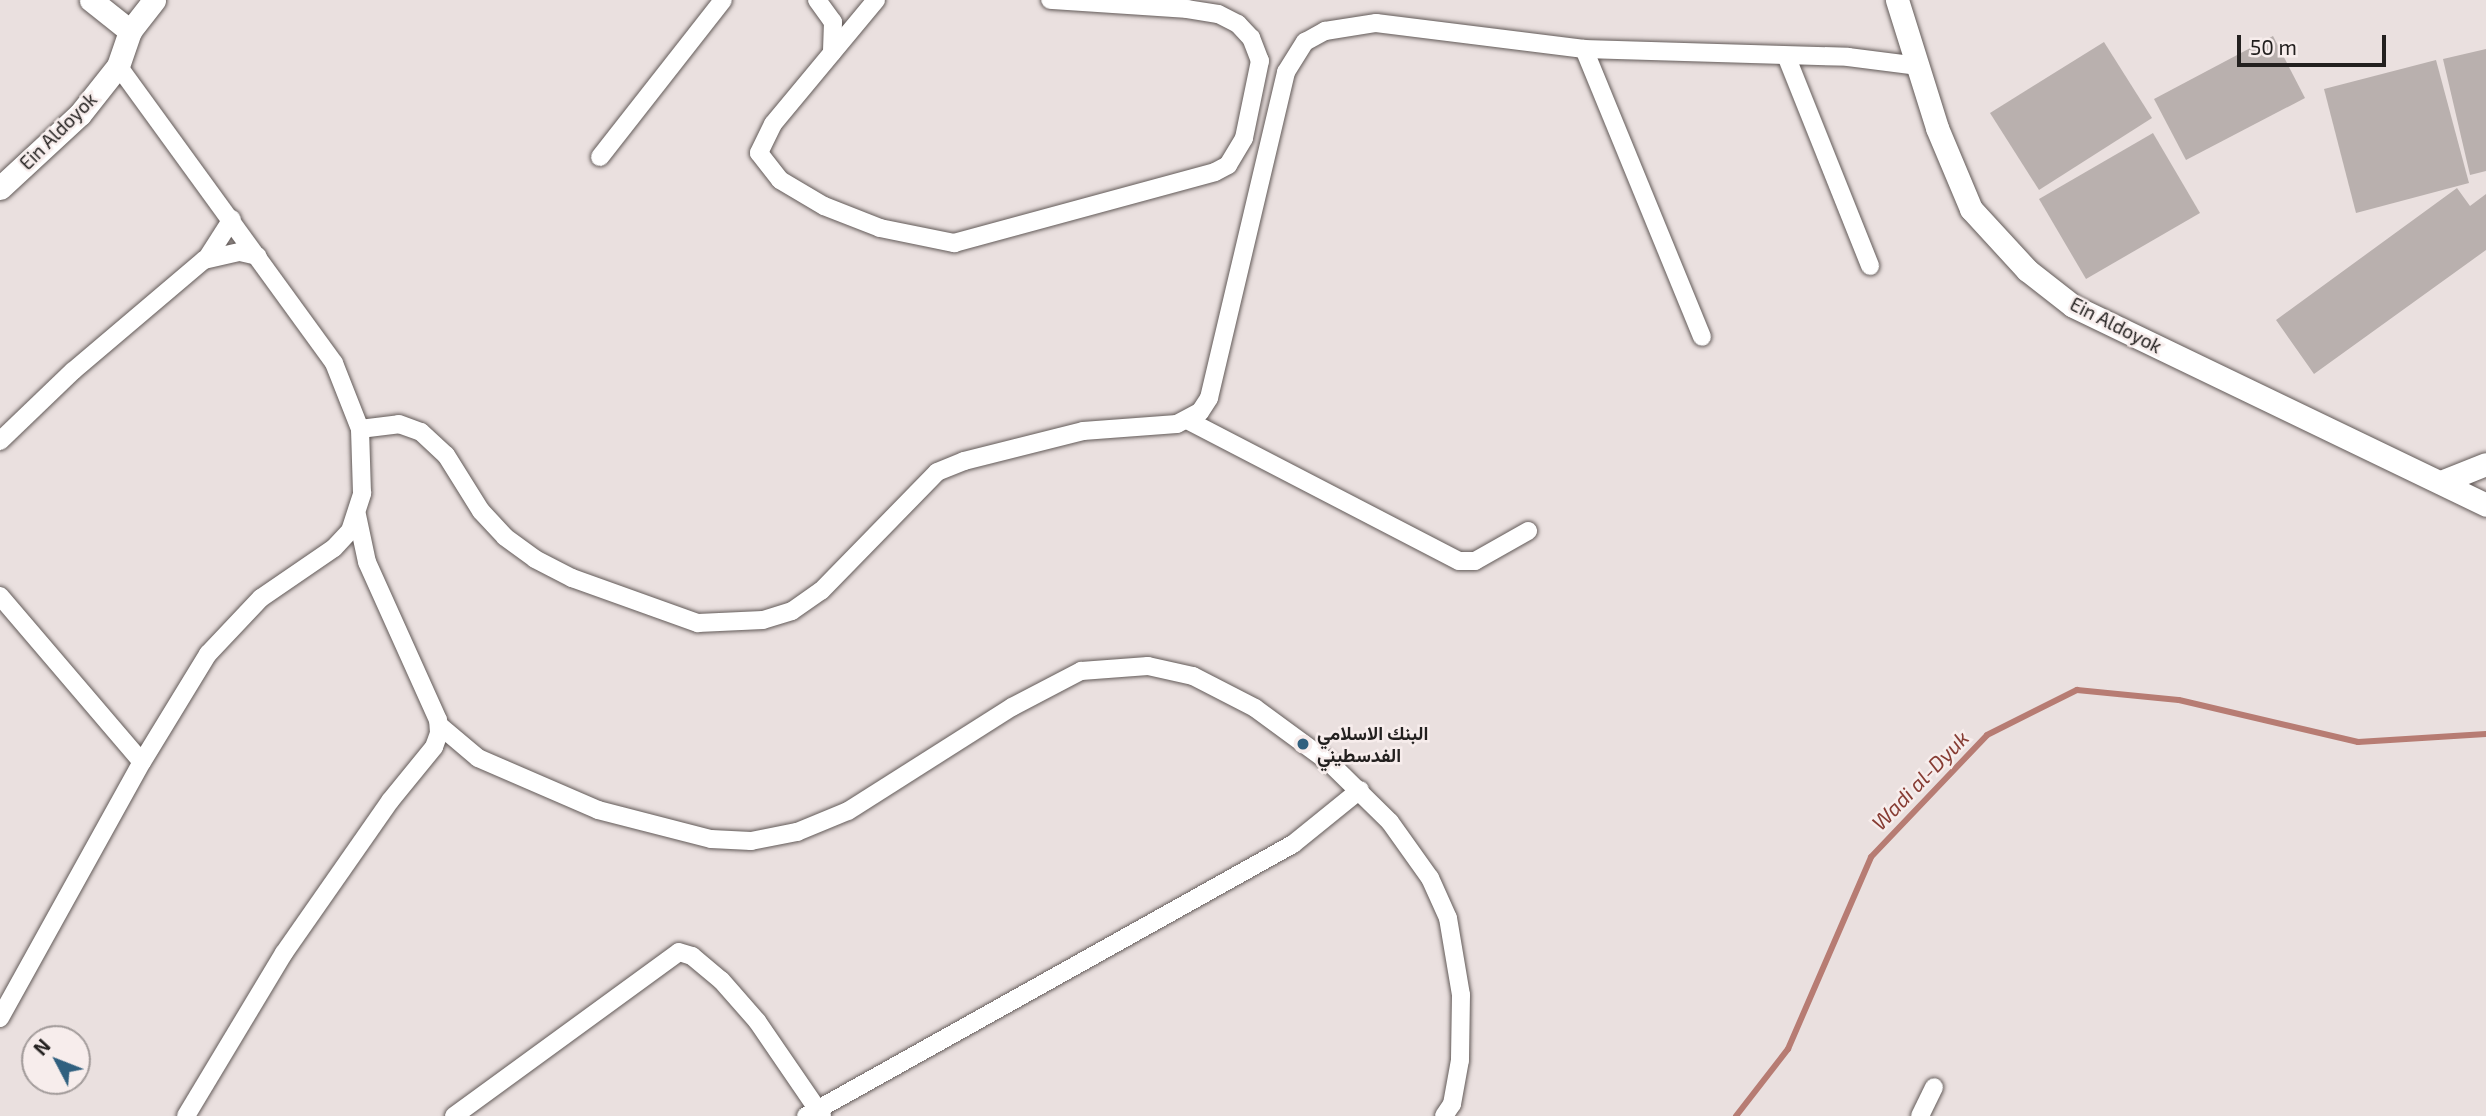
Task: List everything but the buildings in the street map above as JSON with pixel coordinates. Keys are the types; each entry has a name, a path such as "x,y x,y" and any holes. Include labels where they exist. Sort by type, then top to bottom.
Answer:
{"street":[{"path":"91,0 130,31"},
{"name":"Ein Aldoyok","path":"0,188 80,114 118,66 130,31 155,0"},
{"path":"600,157 723,0"},
{"path":"817,0 833,22 832,54"},
{"path":"876,0 773,124 759,153 780,180 824,206 880,228 954,243 1228,165 1244,138 1260,61 1251,38 1238,24 1218,14 1187,9 1050,0"},
{"name":"Ein Aldoyok","path":"1897,0 1937,128 1971,209 2027,270 2073,306 2486,505"},
{"path":"1189,421 1209,398 1286,72 1306,42 1344,25 1376,23 1584,49 1787,58 1848,57 1918,66"},
{"path":"1584,49 1702,337"},
{"path":"1787,58 1870,266"},
{"path":"118,66 232,219 334,363 359,429 363,476 357,515 367,562 439,725 478,758 598,810 711,839 751,841 797,832 848,811 1064,678 1096,667 1148,666 1193,676 1255,708 1292,732 1360,790 1409,848 1448,918 1463,1030 1452,1104 1444,1116"},
{"path":"0,441 73,371 204,260 232,219"},
{"path":"204,260 240,251 258,256"},
{"path":"359,429 399,424 421,432 446,455 481,511 535,559 635,604 719,626 792,611 821,591 937,472 964,461 1083,431 1189,421 1459,561 1475,561 1528,531"},
{"path":"2441,482 2486,464"},
{"path":"0,1018 142,762 232,624 261,598 334,548 357,515"},
{"path":"0,596 142,762"},
{"path":"186,1116 284,953 390,801 434,747 439,725"},
{"path":"454,1116 680,952 705,966 739,1001 815,1113 1293,844 1360,790"},
{"path":"1920,1116 1934,1087"}],"waterway":[{"name":"Wadi al-Dyuk","path":"1736,1116 1788,1049 1871,857 1987,735 2077,690 2179,700 2358,742 2486,734"}],"place":[{"name":"البنك الاسلامي الفدسطيني","path":"1303,744"}]}
